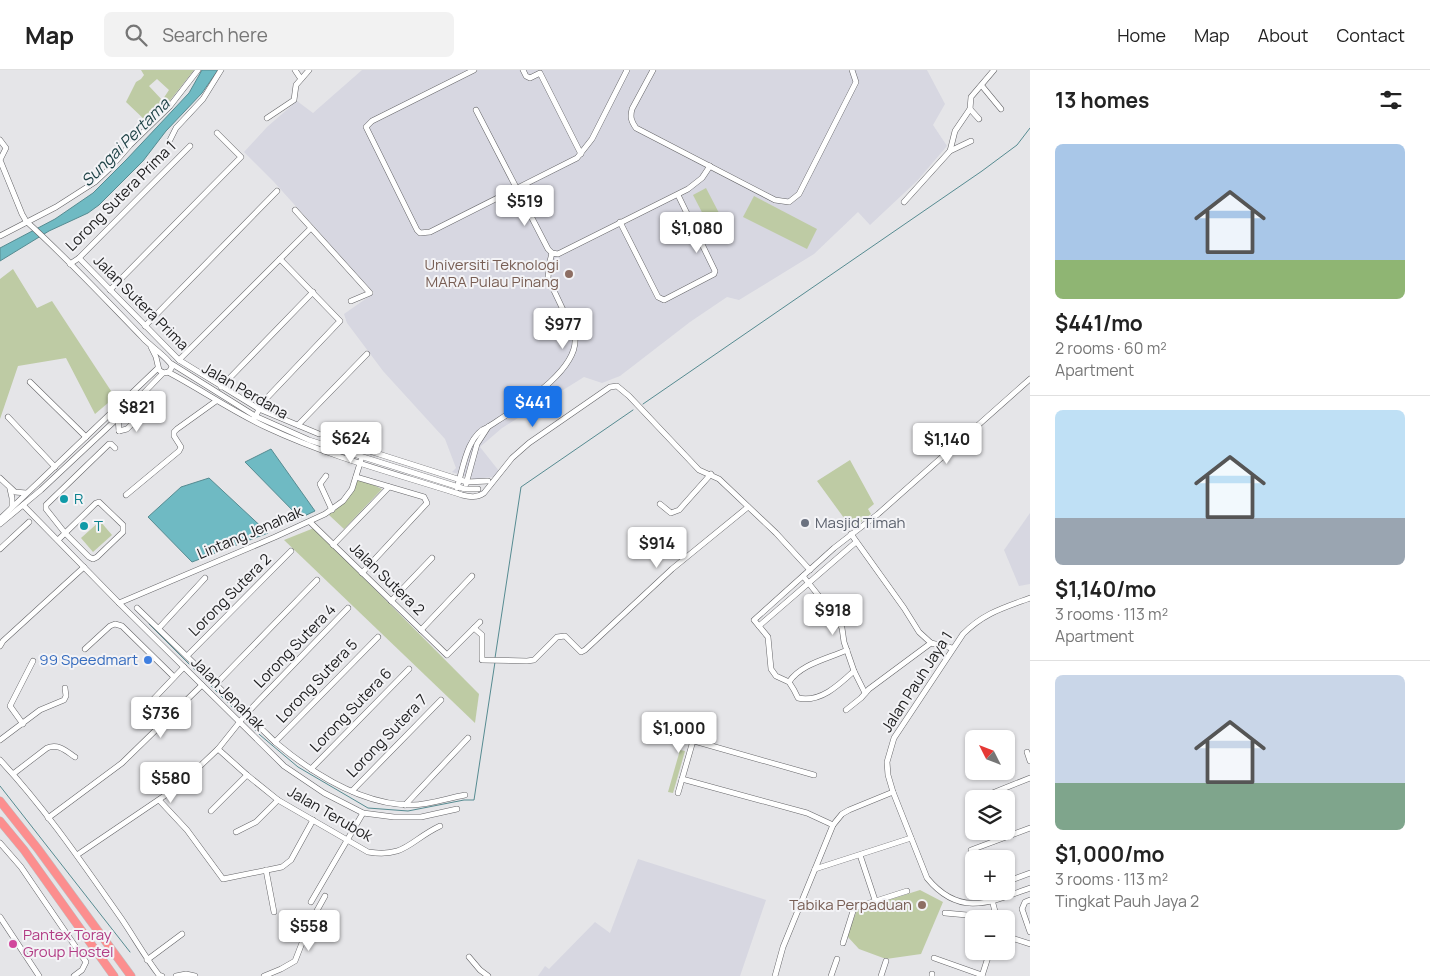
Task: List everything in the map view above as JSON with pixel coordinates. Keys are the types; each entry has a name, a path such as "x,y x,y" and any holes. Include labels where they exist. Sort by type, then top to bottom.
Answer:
{"highway":[{"path":"0,801 38,849 131,976"},
{"path":"0,821 24,850 114,976"}],"street":[{"path":"0,236 56,207 95,182 109,170 130,145 170,106 198,70"},
{"path":"170,140 176,128 203,99 221,70"},
{"path":"294,70 302,79"},
{"path":"267,118 294,100 294,89 310,70"},
{"path":"474,70 372,121 366,127 420,233 430,232 577,158 592,139 627,70"},
{"path":"523,70 526,76 530,78 540,73 581,154"},
{"path":"644,70 652,72 632,109 630,116 636,128 775,200 789,202 799,194 856,82 852,70"},
{"path":"950,151 955,131 970,109 971,97 994,70"},
{"path":"982,86 1001,109"},
{"path":"970,109 979,119"},
{"path":"476,110 548,249 552,253 558,254 678,195 702,178 710,166"},
{"path":"110,290 241,157 217,133"},
{"path":"0,140 6,148 0,160 26,221 150,347 170,360 172,364 172,368 0,524"},
{"path":"904,202 950,151 971,141"},
{"name":"Lorong Sutera Prima 1","path":"70,264 79,258 190,146"},
{"path":"145,326 277,190"},
{"path":"620,222 658,297 664,300 714,274 716,271 678,195"},
{"path":"295,210 370,293 351,301"},
{"path":"180,360 311,228"},
{"path":"455,492 472,439 479,431 488,427 548,385 572,355 576,337 548,278 552,253"},
{"name":"Jalan Sutera Prima","path":"79,258 180,360 259,409 319,434"},
{"path":"254,418 263,402 340,321 280,259"},
{"path":"221,387 313,292"},
{"path":"150,347 158,366 166,373"},
{"path":"298,425 367,354"},
{"path":"0,519 158,366 160,360 166,359"},
{"name":"Jalan Perdana","path":"172,364 254,418 304,444 457,486 478,489"},
{"name":"Jalan Perdana","path":"166,373 196,386 216,401 254,418 361,460 462,495"},
{"path":"854,671 829,692 818,696 798,698 789,682 776,676 771,668 768,637 754,620 851,534 878,514 1030,379"},
{"path":"30,382 86,437"},
{"path":"488,427 477,444 462,495 481,495 528,442 614,386 621,388 699,470 719,479 810,570"},
{"path":"126,495 179,451 181,447 174,436 174,432 216,401"},
{"path":"120,431 127,429 144,412"},
{"path":"8,417 55,467"},
{"path":"118,417 120,431"},
{"path":"111,424 120,431"},
{"path":"332,448 338,441 467,482 488,481"},
{"path":"58,540 65,533 99,502 123,525 123,532 97,557 90,558 65,533 47,513 46,505 109,444 115,448"},
{"name":"Lintang Jenahak","path":"119,603 310,522 332,510 343,501 352,489 361,460"},
{"path":"660,504 671,513 674,513 679,510 711,474"},
{"path":"326,476 320,484 332,510"},
{"path":"356,477 418,495 427,500 425,508 362,573"},
{"path":"0,478 15,492 27,493"},
{"path":"333,545 389,487"},
{"path":"10,489 12,508"},
{"name":"Jalan Jenahak","path":"23,505 284,766 324,793 363,813 394,817 421,817 457,809"},
{"path":"480,622 474,628 482,635 481,644 483,650 481,658 484,660 534,660 557,637 562,635 581,652 672,569 748,507"},
{"path":"0,549 29,522"},
{"name":"Jalan Sutera 2","path":"310,522 447,655 474,628"},
{"path":"851,534 904,608 918,632 931,643 952,648"},
{"path":"759,626 856,542"},
{"name":"Lorong Sutera 2","path":"187,656 291,551"},
{"path":"391,601 432,558"},
{"path":"1,642 84,567"},
{"path":"421,630 472,576"},
{"path":"803,576 842,628 854,671 865,693"},
{"path":"159,628 205,578"},
{"path":"216,684 317,580"},
{"name":"Jalan Pauh Jaya 1","path":"1030,598 985,615 974,622 963,634 894,738 887,762 888,775 911,838 927,878 937,890 962,903 974,904 992,902 1030,888"},
{"path":"138,608 275,742 292,757 331,781 384,803 415,805 465,795"},
{"name":"Lorong Sutera 4","path":"77,856 179,786 218,748 246,714 348,608"},
{"path":"85,649 110,626 119,625 131,634 174,677"},
{"name":"Lorong Sutera 5","path":"275,742 378,637"},
{"path":"846,710 865,693 931,643"},
{"path":"789,682 793,675 800,670 847,650"},
{"path":"23,724 10,706 33,661"},
{"path":"162,724 146,708 184,667"},
{"name":"Lorong Sutera 6","path":"311,769 409,669"},
{"path":"48,818 122,763 202,685"},
{"path":"0,740 40,710 64,700 66,696 65,688"},
{"name":"Lorong Sutera 7","path":"352,791 441,700"},
{"path":"678,793 699,720"},
{"path":"673,735 814,775"},
{"path":"405,805 468,738"},
{"path":"13,774 53,745 75,757"},
{"name":"Jalan Terubok","path":"218,748 278,800 368,852 378,854 396,852 412,845 440,826"},
{"path":"1027,752 1030,761"},
{"path":"0,760 77,856 124,922 147,960 159,975 162,976"},
{"path":"211,811 247,775"},
{"path":"1000,790 1030,778"},
{"path":"682,779 807,813 833,825"},
{"path":"775,976 783,947 833,825 842,814 849,810 894,792"},
{"path":"159,800 187,830 223,878 282,866 291,860 313,820"},
{"path":"236,832 256,822 278,800"},
{"path":"311,902 363,813"},
{"path":"972,850 1030,828"},
{"path":"815,869 911,838"},
{"path":"0,843 21,867 86,962 86,966 74,976"},
{"path":"860,855 875,900"},
{"path":"266,870 274,912"},
{"path":"1015,879 1030,874"},
{"path":"843,943 854,908 907,891"},
{"path":"264,976 281,969 295,960 311,920 325,896"},
{"path":"1030,900 1025,902 1022,909 1030,932"},
{"path":"992,902 995,910"},
{"path":"945,912 965,914"},
{"path":"0,917 40,976"},
{"path":"147,960 182,934"},
{"path":"1015,939 1030,944"},
{"path":"470,957 480,970 488,976"},
{"path":"934,958 982,976 987,960"},
{"path":"832,976 837,959"},
{"path":"881,976 886,961"},
{"path":"176,976 186,974 195,976"}],"shaded area":[{"name":"Universiti Teknologi MARA Pulau Pinang","path":"362,70 927,70 945,104 933,125 947,146 917,181 870,225 858,212 814,254 739,300 727,297 690,322 620,376 602,383 584,377 502,428 480,447 499,471 494,477 473,479 452,472 456,468 445,439 383,371 347,323 344,314 374,293 274,182 244,152 267,127 297,101 313,113"},
{"path":"1030,513 1030,584 1019,586 1004,550"},
{"path":"638,859 766,900 740,976 538,976 545,966 549,969 595,922 610,933"}],"green space":[{"path":"141,70 194,70 168,103 163,99 169,90 157,79 149,86 163,101 147,122 126,102 136,82 144,75"},
{"path":"706,188 719,213 706,220 693,195"},
{"path":"754,196 817,229 807,249 743,217"},
{"path":"13,269 37,308 52,301 115,397 95,414 66,358 18,366 0,419 0,279"},
{"path":"850,460 874,504 868,509 871,514 852,529 817,481"},
{"path":"356,477 382,489 344,529 329,515 343,501"},
{"path":"100,521 112,535 93,552 81,538"},
{"path":"314,528 479,694 475,723 284,540"},
{"path":"680,750 685,751 673,793 668,792"},
{"path":"920,890 943,902 921,954 886,959 859,949 847,936 857,910"}],"water":[{"name":"Sungai Pertama","path":"202,70 218,70 202,93 166,131 143,161 99,205 88,213 49,231 0,261 0,248 55,219 93,193 189,93"},
{"path":"271,449 315,511 300,518 245,462"},
{"path":"209,478 268,533 192,562 148,517 181,487"}],"waterway":[{"path":"643,404 982,171 1017,145 1030,128"},
{"path":"495,658 521,487 633,410"},
{"path":"149,624 242,717"},
{"path":"245,720 298,767 368,808 408,811 464,800 474,800 495,662"},
{"path":"0,786 130,952"}],"place":[{"name":"Universiti Teknologi MARA Pulau Pinang","path":"569,274"},
{"name":"R","path":"64,499"},
{"name":"Masjid Timah","path":"805,523"},
{"name":"T","path":"84,526"},
{"name":"99 Speedmart","path":"148,660"},
{"name":"Tabika Perpaduan","path":"922,905"},
{"name":"Pantex Toray Group Hostel","path":"13,944"}]}
